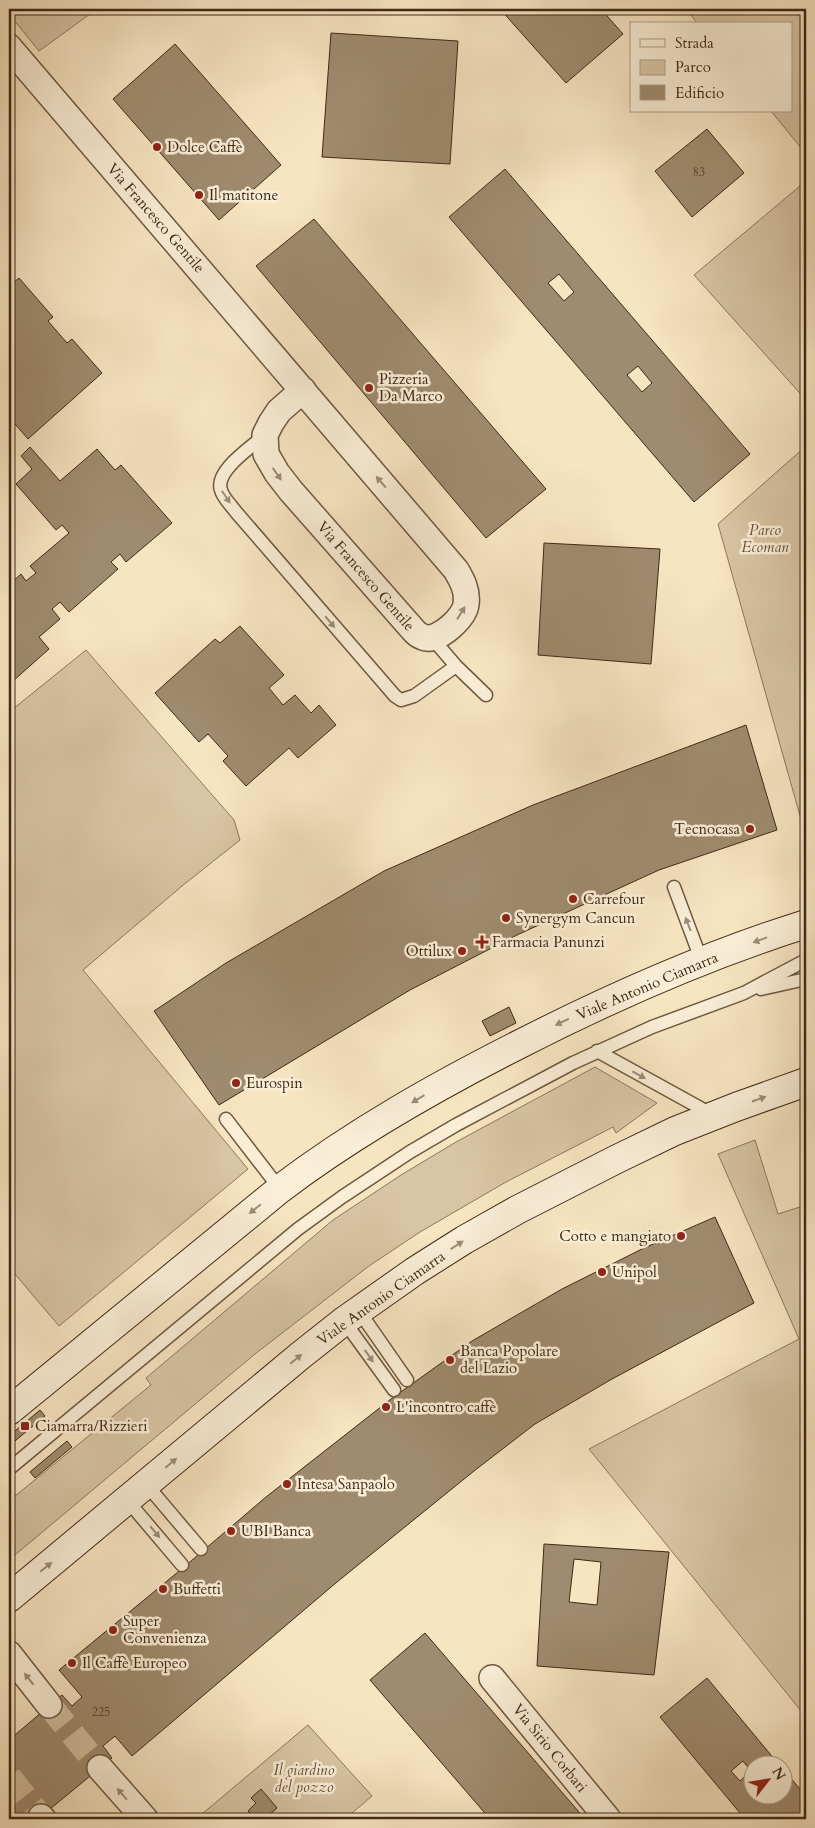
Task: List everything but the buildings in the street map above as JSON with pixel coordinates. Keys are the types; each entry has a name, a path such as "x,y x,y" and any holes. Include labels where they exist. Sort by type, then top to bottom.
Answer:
{"street":[{"name":"Via Francesco Gentile","path":"9,47 456,570 461,578 466,595 466,604 455,622 432,638 420,636 415,632 283,481 266,454 265,435"},
{"path":"265,435 279,412 303,390"},
{"name":"Viale Antonio Ciamarra","path":"9,1411 280,1189 338,1147 422,1096 598,1005 702,962 806,924"},
{"name":"Viale Antonio Ciamarra","path":"9,1598 264,1385 352,1316 430,1262 510,1214 637,1149 713,1115 806,1082"},
{"path":"9,1654 49,1705"},
{"name":"Via Sirio Corbari","path":"492,1678 608,1819"},
{"path":"100,1768 145,1819"}],"lane":[{"path":"265,435 228,467 220,481 220,488 223,494 236,512 395,696 401,700 414,696 456,666"},
{"path":"432,638 456,666 486,695"},
{"path":"674,887 702,962"},
{"path":"9,1469 258,1262 342,1197 410,1152 449,1129 597,1051 744,993 806,960"},
{"path":"744,993 806,979"},
{"path":"597,1051 713,1115"},
{"path":"226,1119 280,1189"},
{"path":"352,1316 407,1380"},
{"path":"352,1316 394,1390"},
{"path":"137,1492 201,1549"},
{"path":"137,1492 182,1565"}],"green space":[{"path":"9,9 97,9 39,51 9,14"},
{"path":"686,9 806,9 806,154 772,112 792,112 792,22 696,22"},
{"path":"806,181 806,400 694,275"},
{"name":"Parco Ecoman","path":"806,446 806,829 804,830 718,524"},
{"path":"86,650 234,820 240,840 182,886 83,970 248,1169 59,1326 9,1267 9,705 13,709"},
{"path":"595,1067 657,1103 616,1133 613,1127 506,1182 420,1232 369,1266 255,1354 9,1560 9,1501 151,1385 146,1378 333,1220 401,1175 456,1142"},
{"path":"755,1140 778,1214 806,1205 806,1717 589,1449 799,1339 718,1154"},
{"name":"Il giardino del pozzo","path":"308,1725 372,1796 345,1819 264,1819 277,1808 261,1790 251,1798 256,1803 248,1811 255,1819 196,1819"}],"tunnel":[{"path":"49,1705 100,1768"},
{"path":"9,1777 41,1817"}],"place":[{"name":"Dolce Caffè","path":"157,147"},
{"name":"Il matitone","path":"199,195"},
{"name":"Pizzeria Da Marco","path":"369,388"},
{"name":"Tecnocasa","path":"750,829"},
{"name":"Carrefour","path":"573,899"},
{"name":"Synergym Cancun","path":"506,918"},
{"name":"Farmacia Panunzi","path":"482,942"},
{"name":"Ottilux","path":"462,951"},
{"name":"Eurospin","path":"236,1083"},
{"name":"Cotto e mangiato","path":"681,1236"},
{"name":"Unipol","path":"602,1272"},
{"name":"Banca Popolare del Lazio","path":"450,1360"},
{"name":"L'incontro caffè","path":"386,1407"},
{"name":"Ciamarra/Rizzieri","path":"25,1426"},
{"name":"Intesa Sanpaolo","path":"287,1484"},
{"name":"UBI Banca","path":"231,1531"},
{"name":"Buffetti","path":"163,1589"},
{"name":"Super Convenienza","path":"113,1630"},
{"name":"Il Caffè Europeo","path":"72,1663"}]}
